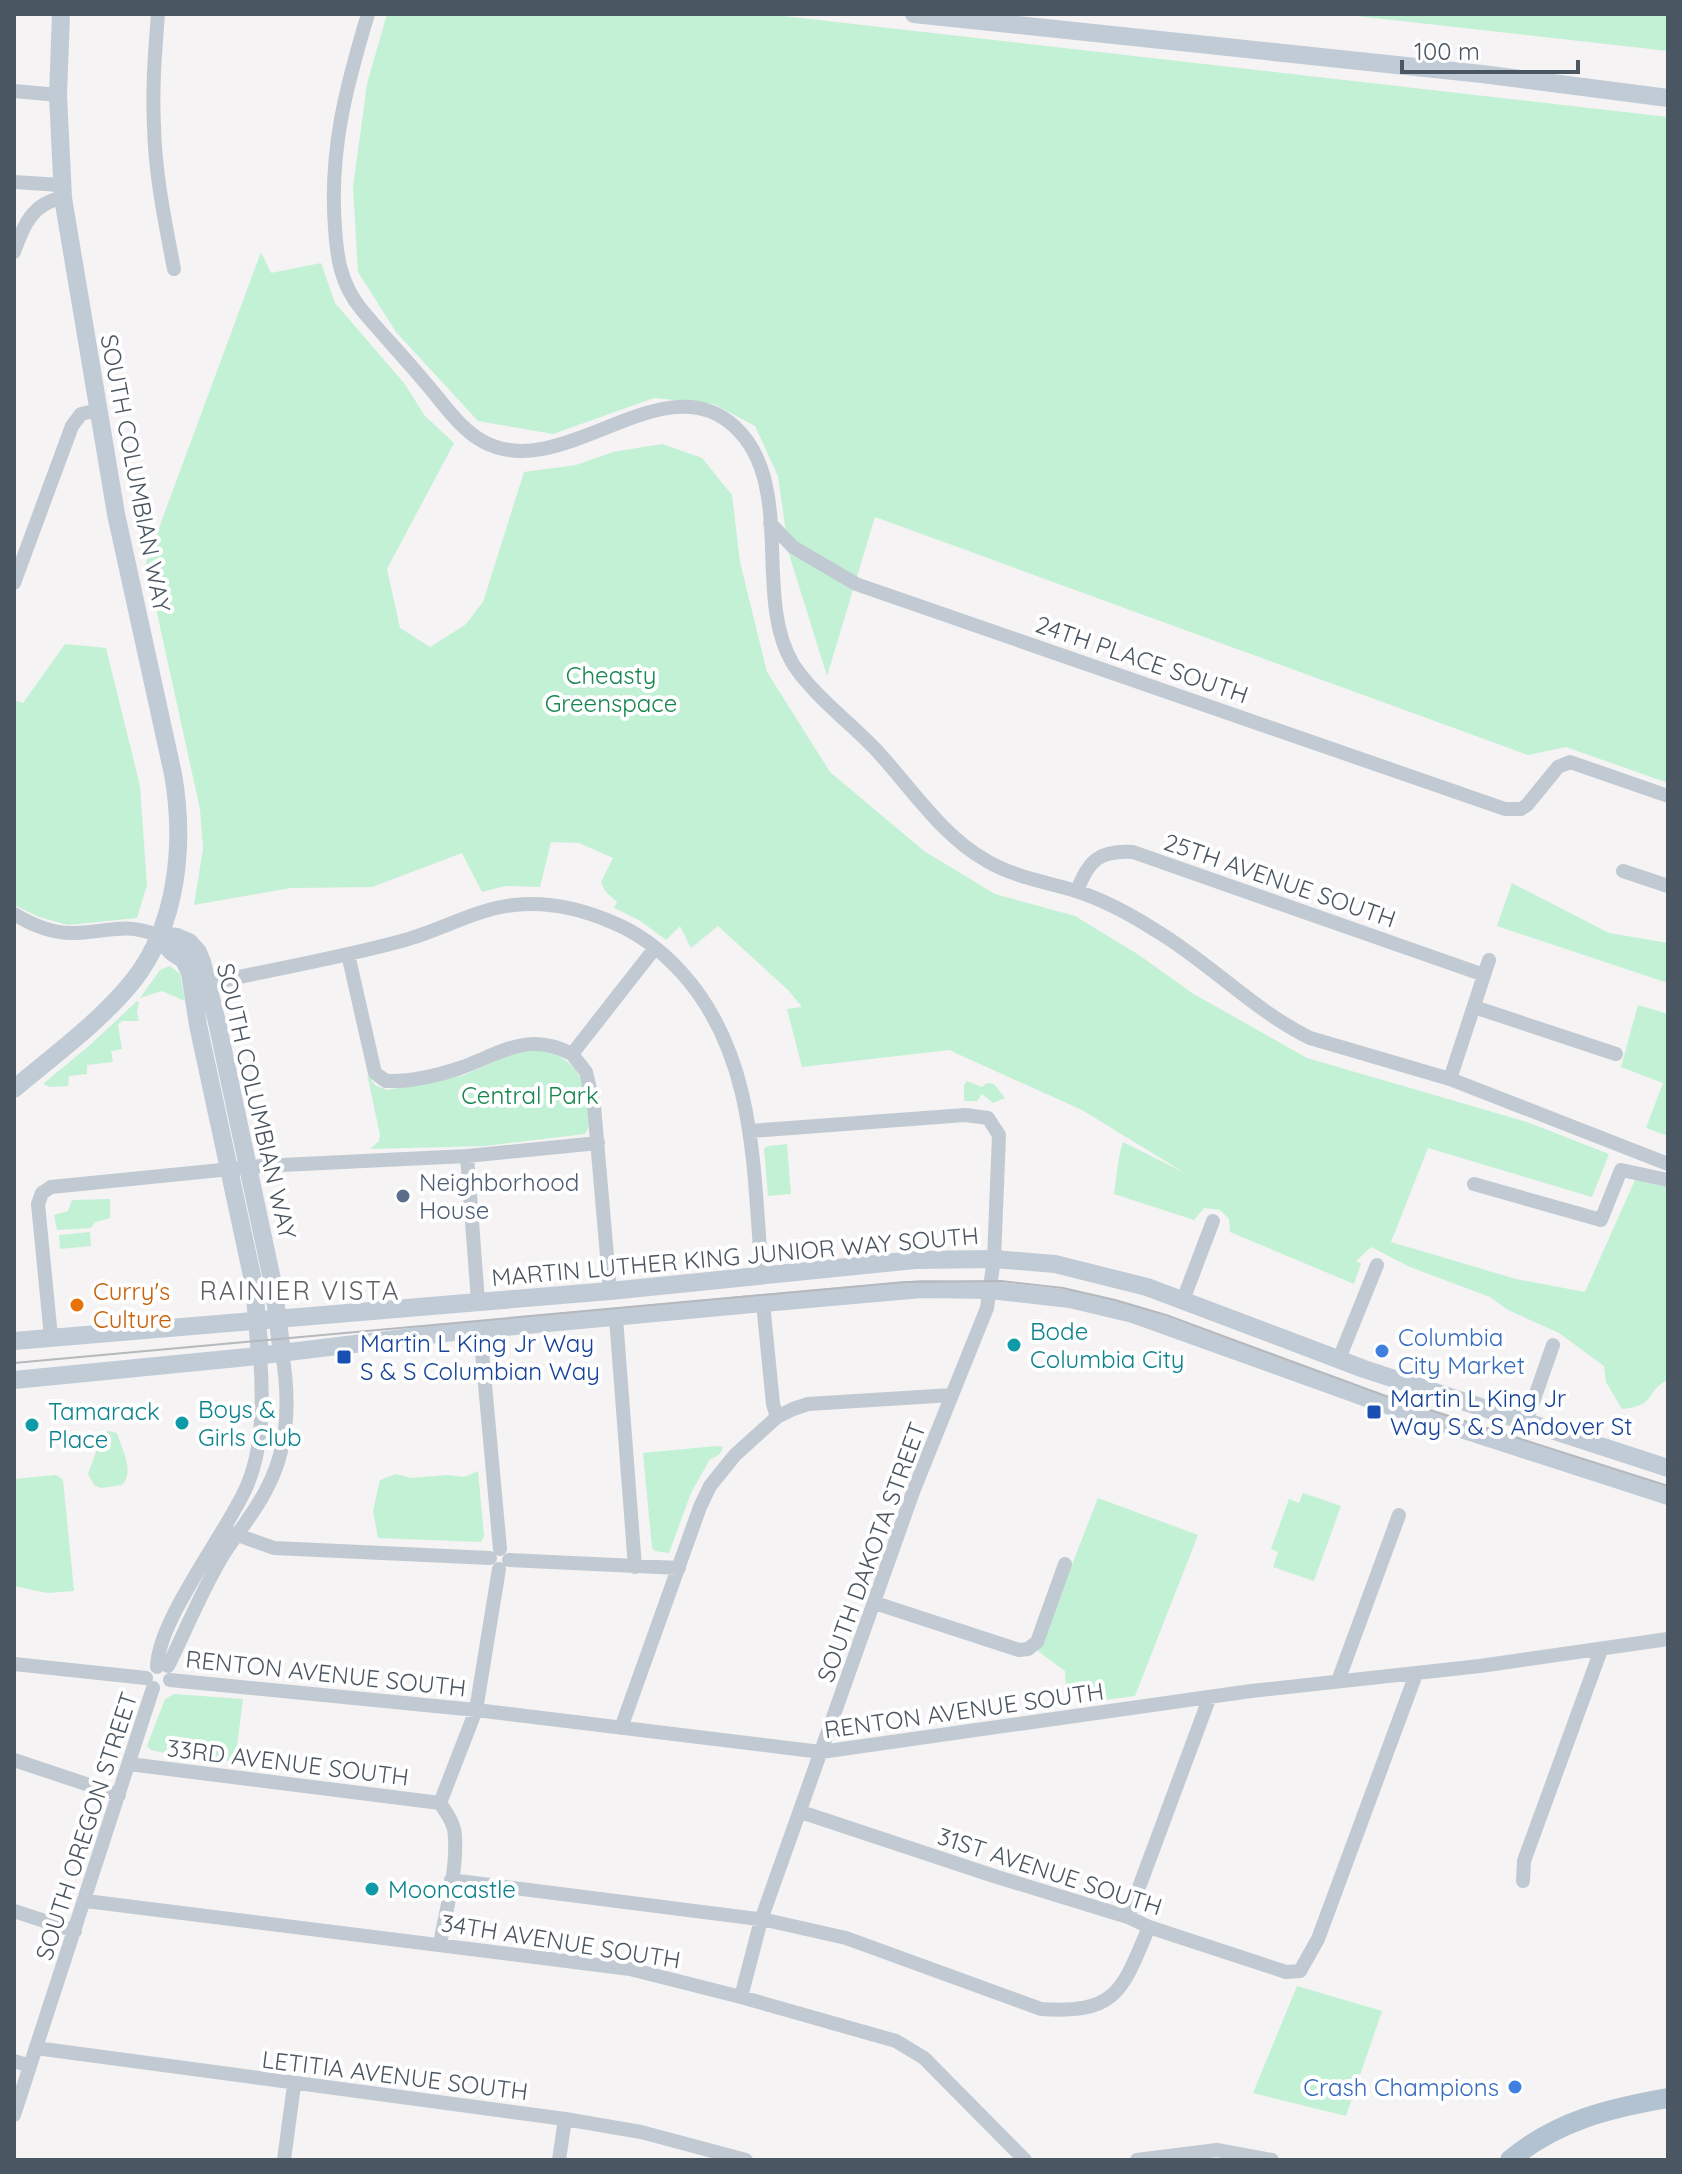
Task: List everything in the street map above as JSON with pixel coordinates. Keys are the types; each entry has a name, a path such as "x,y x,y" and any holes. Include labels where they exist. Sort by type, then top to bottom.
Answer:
{"main road":[{"name":"SOUTH COLUMBIAN WAY","path":"61,14 58,95 62,191 123,552 179,810 178,856 168,907 157,935 177,937 189,942 198,952 198,1025 227,1169 254,1285 282,1353"},
{"path":"914,14 1482,74 1668,98"},
{"path":"14,1089 124,991 147,961 157,935"},
{"name":"SOUTH COLUMBIAN WAY","path":"200,985 217,1022 273,1284 260,1355"},
{"name":"MARTIN LUTHER KING JUNIOR WAY SOUTH","path":"14,1341 610,1291 915,1260 994,1259 1055,1264 1111,1276 1339,1359 1668,1468"},
{"name":"MARTIN LUTHER KING JUNIOR WAY SOUTH","path":"14,1380 763,1303 922,1289 990,1290 1070,1299 1133,1314 1378,1402 1668,1496"},
{"path":"1510,2160 1538,2138 1561,2126 1612,2108 1668,2098"}],"street":[{"path":"158,14 154,130 163,210 174,269"},
{"path":"368,14 339,124 332,169 338,262 346,287 355,302 471,434 499,449 533,452 656,410 691,408 723,417 736,427 757,457 765,485 777,616 793,664 935,817 975,853 1009,872 1077,891 1157,930 1289,1027 1342,1048 1450,1079 1668,1164"},
{"path":"14,91 58,95"},
{"path":"14,182 62,191"},
{"path":"14,252 26,225 41,204 62,191"},
{"path":"14,583 72,426 81,414 98,410"},
{"name":"24TH PLACE SOUTH","path":"770,523 793,547 856,584 1490,804 1514,810 1527,805 1564,763 1570,762 1668,796"},
{"name":"25TH AVENUE SOUTH","path":"1077,891 1089,864 1099,857 1120,851 1133,852 1484,975"},
{"path":"1623,871 1668,886"},
{"path":"200,985 348,954 419,936 482,911 530,904 581,910 624,927 655,948 678,969 712,1012 736,1067 750,1131 762,1276"},
{"path":"14,914 34,925 62,932 130,926 157,935"},
{"path":"572,1054 655,948"},
{"path":"348,954 375,1073 382,1079 390,1082 442,1073 529,1042 556,1046 572,1054 586,1072 598,1143 610,1291"},
{"path":"1450,1079 1489,960"},
{"path":"1474,1007 1616,1054"},
{"name":"SOUTH DAKOTA STREET","path":"741,1997 761,1920 913,1492 980,1329 994,1259 999,1135 988,1118 965,1115 750,1131"},
{"path":"51,1337 38,1209 42,1193 51,1187 248,1167 467,1156 598,1143"},
{"path":"467,1156 478,1301"},
{"path":"1474,1184 1601,1220 1621,1170 1668,1180"},
{"path":"1183,1300 1213,1221"},
{"path":"1339,1359 1377,1265"},
{"path":"763,1303 777,1417"},
{"path":"616,1318 635,1567"},
{"path":"440,1944 456,1836 452,1821 440,1803 476,1710 500,1559 480,1330"},
{"path":"1526,1422 1553,1345"},
{"name":"SOUTH OREGON STREET","path":"231,1532 266,1491 277,1466 284,1441 287,1395 282,1353"},
{"name":"SOUTH OREGON STREET","path":"14,2115 159,1676 223,1555 247,1485 260,1434 260,1355"},
{"path":"621,1728 710,1486 735,1455 777,1417 808,1404 952,1395"},
{"path":"1338,1681 1399,1515"},
{"path":"231,1532 274,1548 679,1568"},
{"path":"875,1603 1019,1650 1028,1649 1037,1642 1065,1564"},
{"name":"RENTON AVENUE SOUTH","path":"14,1664 159,1676 476,1710 821,1752 1668,1639"},
{"path":"1523,1881 1524,1861 1601,1650"},
{"name":"31ST AVENUE SOUTH","path":"801,1812 1128,1917 1149,1927 1286,1972 1300,1971 1318,1939 1416,1674"},
{"path":"1128,1917 1209,1699"},
{"path":"14,1760 119,1795"},
{"name":"33RD AVENUE SOUTH","path":"129,1764 440,1803"},
{"path":"451,1880 761,1920 846,1938 1041,2009 1084,2009 1110,1998 1128,1975 1149,1927"},
{"name":"34TH AVENUE SOUTH","path":"86,1901 630,1969 741,1997 911,2048 1025,2160"},
{"path":"14,1911 75,1931"},
{"name":"LETITIA AVENUE SOUTH","path":"36,2048 565,2119 656,2136 746,2160"},
{"path":"14,2061 30,2066"},
{"path":"284,2160 294,2085"},
{"path":"559,2160 565,2119"},
{"path":"1137,2160 1217,2150 1272,2160"}],"green space":[{"path":"387,14 766,14 1668,117 1668,783 1566,747 1528,755 875,517 827,676 789,554 778,476 755,426 714,404 654,398 553,434 478,421 396,332 358,272 353,187 367,84"},
{"path":"1339,14 1668,14 1668,51"},
{"name":"Cheasty Greenspace","path":"261,252 271,273 321,263 335,303 404,383 425,416 454,443 387,569 400,628 430,647 465,625 483,602 524,472 576,465 613,452 662,444 702,458 732,495 740,562 767,672 830,772 924,851 995,894 1075,916 1139,955 1192,993 1307,1058 1527,1122 1609,1154 1592,1197 1428,1148 1391,1242 1516,1279 1585,1292 1639,1171 1668,1183 1668,1380 1641,1405 1622,1409 1606,1382 1604,1366 1559,1333 1508,1310 1490,1297 1410,1267 1371,1247 1356,1261 1361,1264 1354,1284 1230,1232 1229,1219 1220,1210 1204,1208 1194,1220 1114,1194 1123,1142 1185,1173 1082,1110 949,1050 802,1067 787,1009 802,1007 788,990 718,926 691,948 680,926 666,940 639,920 614,908 617,902 605,891 601,882 613,858 579,843 551,842 540,887 505,886 482,892 462,853 372,887 290,888 194,905 203,849 200,809 146,563"},
{"path":"65,644 106,648 140,786 147,885 137,918 68,925 39,917 14,905 14,700 23,703"},
{"path":"1512,883 1609,933 1668,943 1668,983 1497,926"},
{"path":"170,966 180,974 185,1001 162,991 140,998 160,970"},
{"path":"137,1001 139,1021 122,1021 118,1025 122,1049 111,1051 113,1062 87,1065 87,1074 69,1076 68,1086 50,1087 43,1084 90,1045"},
{"path":"1638,1005 1668,1014 1668,1136 1646,1128 1663,1083 1621,1067"},
{"name":"Central Park","path":"533,1048 566,1061 579,1075 589,1116 585,1134 486,1146 370,1149 379,1141 380,1135 367,1074 375,1085 387,1090 462,1076 491,1063 494,1058"},
{"path":"967,1081 982,1087 987,1083 994,1084 1005,1098 993,1103 982,1094 977,1101 964,1101"},
{"path":"787,1144 791,1194 768,1196 764,1149"},
{"path":"110,1199 110,1218 95,1222 91,1228 57,1230 54,1215 68,1211 72,1200"},
{"path":"90,1232 91,1246 60,1249 59,1235"},
{"path":"103,1433 117,1433 127,1473 122,1485 101,1488 94,1485 88,1474"},
{"path":"723,1447 718,1455 710,1459 691,1493 669,1553 655,1551 652,1548 643,1453"},
{"path":"478,1471 484,1536 481,1542 378,1538 373,1511 380,1480 396,1474 411,1478 464,1477"},
{"path":"56,1475 63,1480 74,1591 47,1593 14,1586 14,1479"},
{"path":"1303,1493 1341,1506 1314,1581 1273,1567 1278,1552 1271,1549 1289,1499 1299,1503"},
{"path":"1098,1498 1198,1535 1135,1696 1097,1701 1094,1686 1066,1688 1065,1671 1038,1651"},
{"path":"174,1694 243,1699 235,1762 160,1752 147,1746 165,1699"},
{"path":"1297,1986 1382,2011 1346,2116 1253,2093"}],"tram line":[{"path":"14,1363 905,1282 1001,1281 1063,1288 1166,1315 1383,1395 1668,1486"}],"place":[{"name":"Neighborhood House","path":"403,1196"},
{"name":"Curry's Culture","path":"77,1305"},
{"name":"Bode Columbia City","path":"1014,1345"},
{"name":"Columbia City Market","path":"1382,1351"},
{"name":"Martin L King Jr Way S & S Columbian Way","path":"344,1357"},
{"name":"Martin L King Jr Way S & S Andover St","path":"1374,1412"},
{"name":"Boys & Girls Club","path":"182,1423"},
{"name":"Tamarack Place","path":"32,1425"},
{"name":"Mooncastle","path":"372,1889"},
{"name":"Crash Champions","path":"1515,2087"}],"district":[{"name":"RAINIER VISTA","path":"300,1290"}]}
